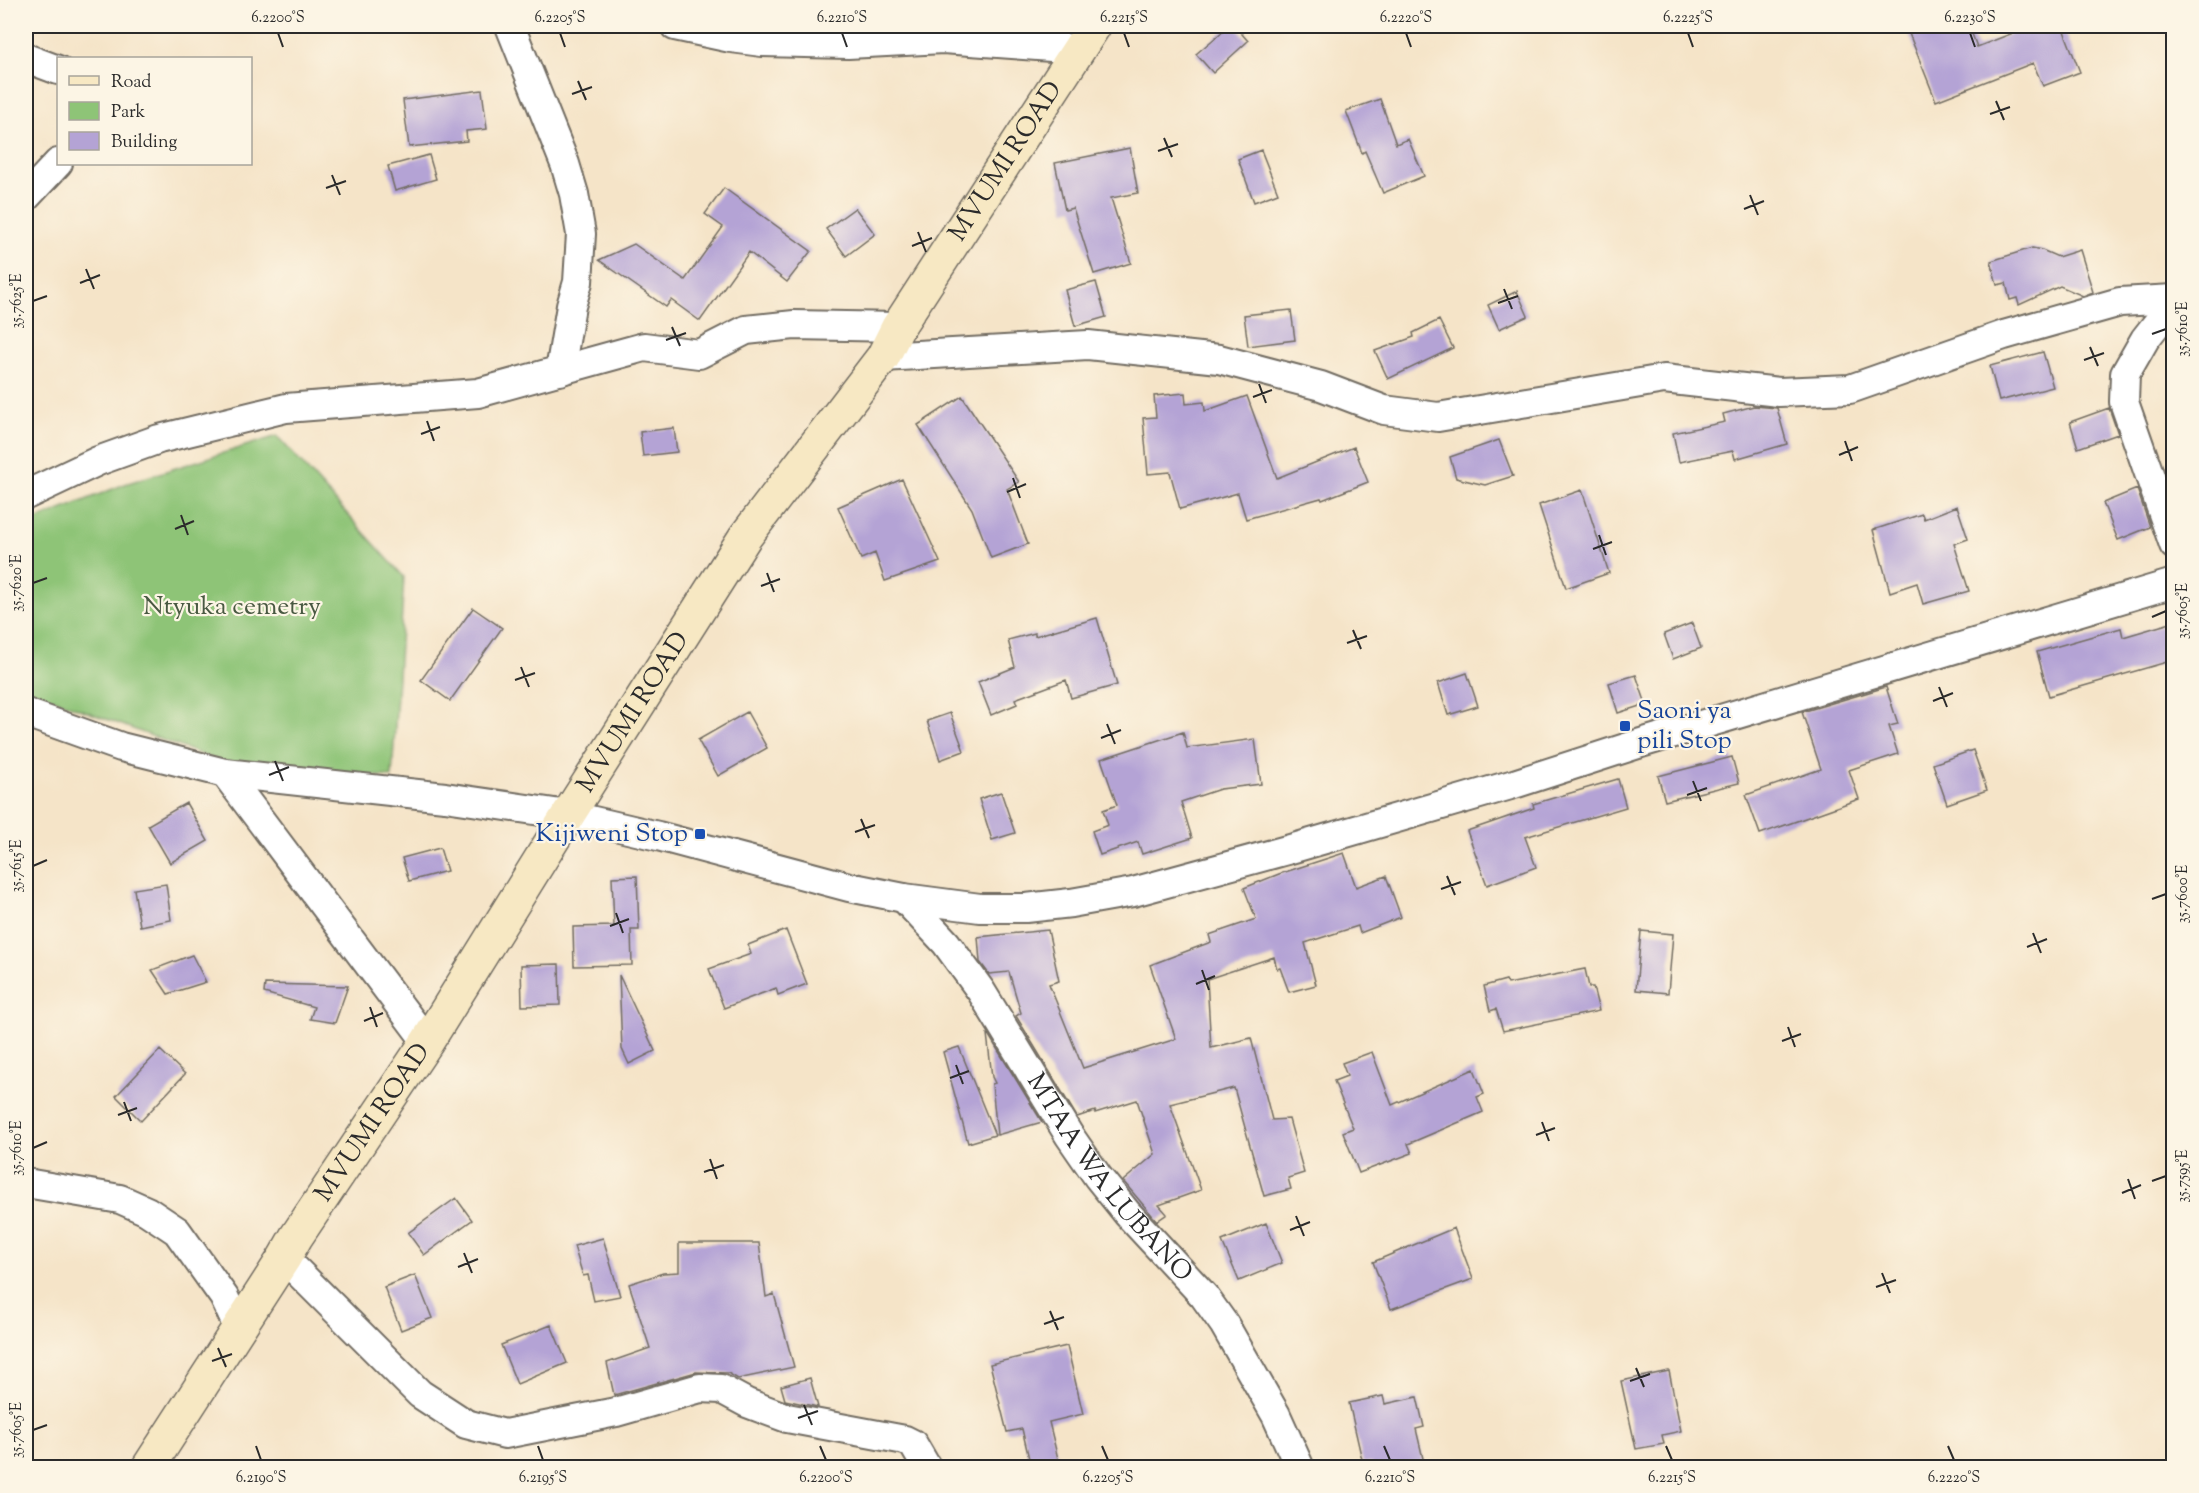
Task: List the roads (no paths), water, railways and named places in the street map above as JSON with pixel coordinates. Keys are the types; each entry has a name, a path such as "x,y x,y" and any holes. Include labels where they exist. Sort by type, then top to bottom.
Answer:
{"street":[{"path":"510,26 565,164 574,194 581,234 578,282 571,306 560,371"},
{"path":"675,26 715,30 762,42 799,44 1086,37"},
{"name":"MVUMI ROAD","path":"148,1467 285,1258 296,1237 427,1042 745,537 883,357 898,327 1086,37"},
{"path":"26,58 57,70"},
{"path":"26,197 57,164"},
{"path":"883,357 1088,345 1219,359 1321,386 1384,410 1438,417 1664,379 1779,392 1850,390 2004,335 2110,304 2174,300"},
{"path":"2174,300 2145,339 2125,374 2124,402 2174,545"},
{"path":"26,495 117,454 159,438 286,408 314,404 478,393 644,347 699,354 746,330 794,326 898,327"},
{"path":"26,713 121,747 225,773 445,797 568,815 658,836 805,876 904,898 980,908 1026,908 1132,892 1459,800 2174,583"},
{"path":"225,773 427,1042"},
{"name":"MTAA WA LUBANO","path":"904,898 946,943 981,992 1098,1178 1127,1213 1204,1296 1224,1324 1276,1415 1300,1467"},
{"path":"26,1183 120,1198 147,1211 177,1231 224,1297 239,1329"},
{"path":"285,1258 420,1394 466,1424 505,1434 616,1412 700,1388 722,1389 747,1403 787,1418 905,1440 912,1444 927,1467"}],"place":[{"name":"Saoni ya pili Stop","path":"1625,726"},
{"name":"Kijiweni Stop","path":"700,834"}],"park label":[{"name":"Ntyuka cemetry","path":"232,607"}]}
